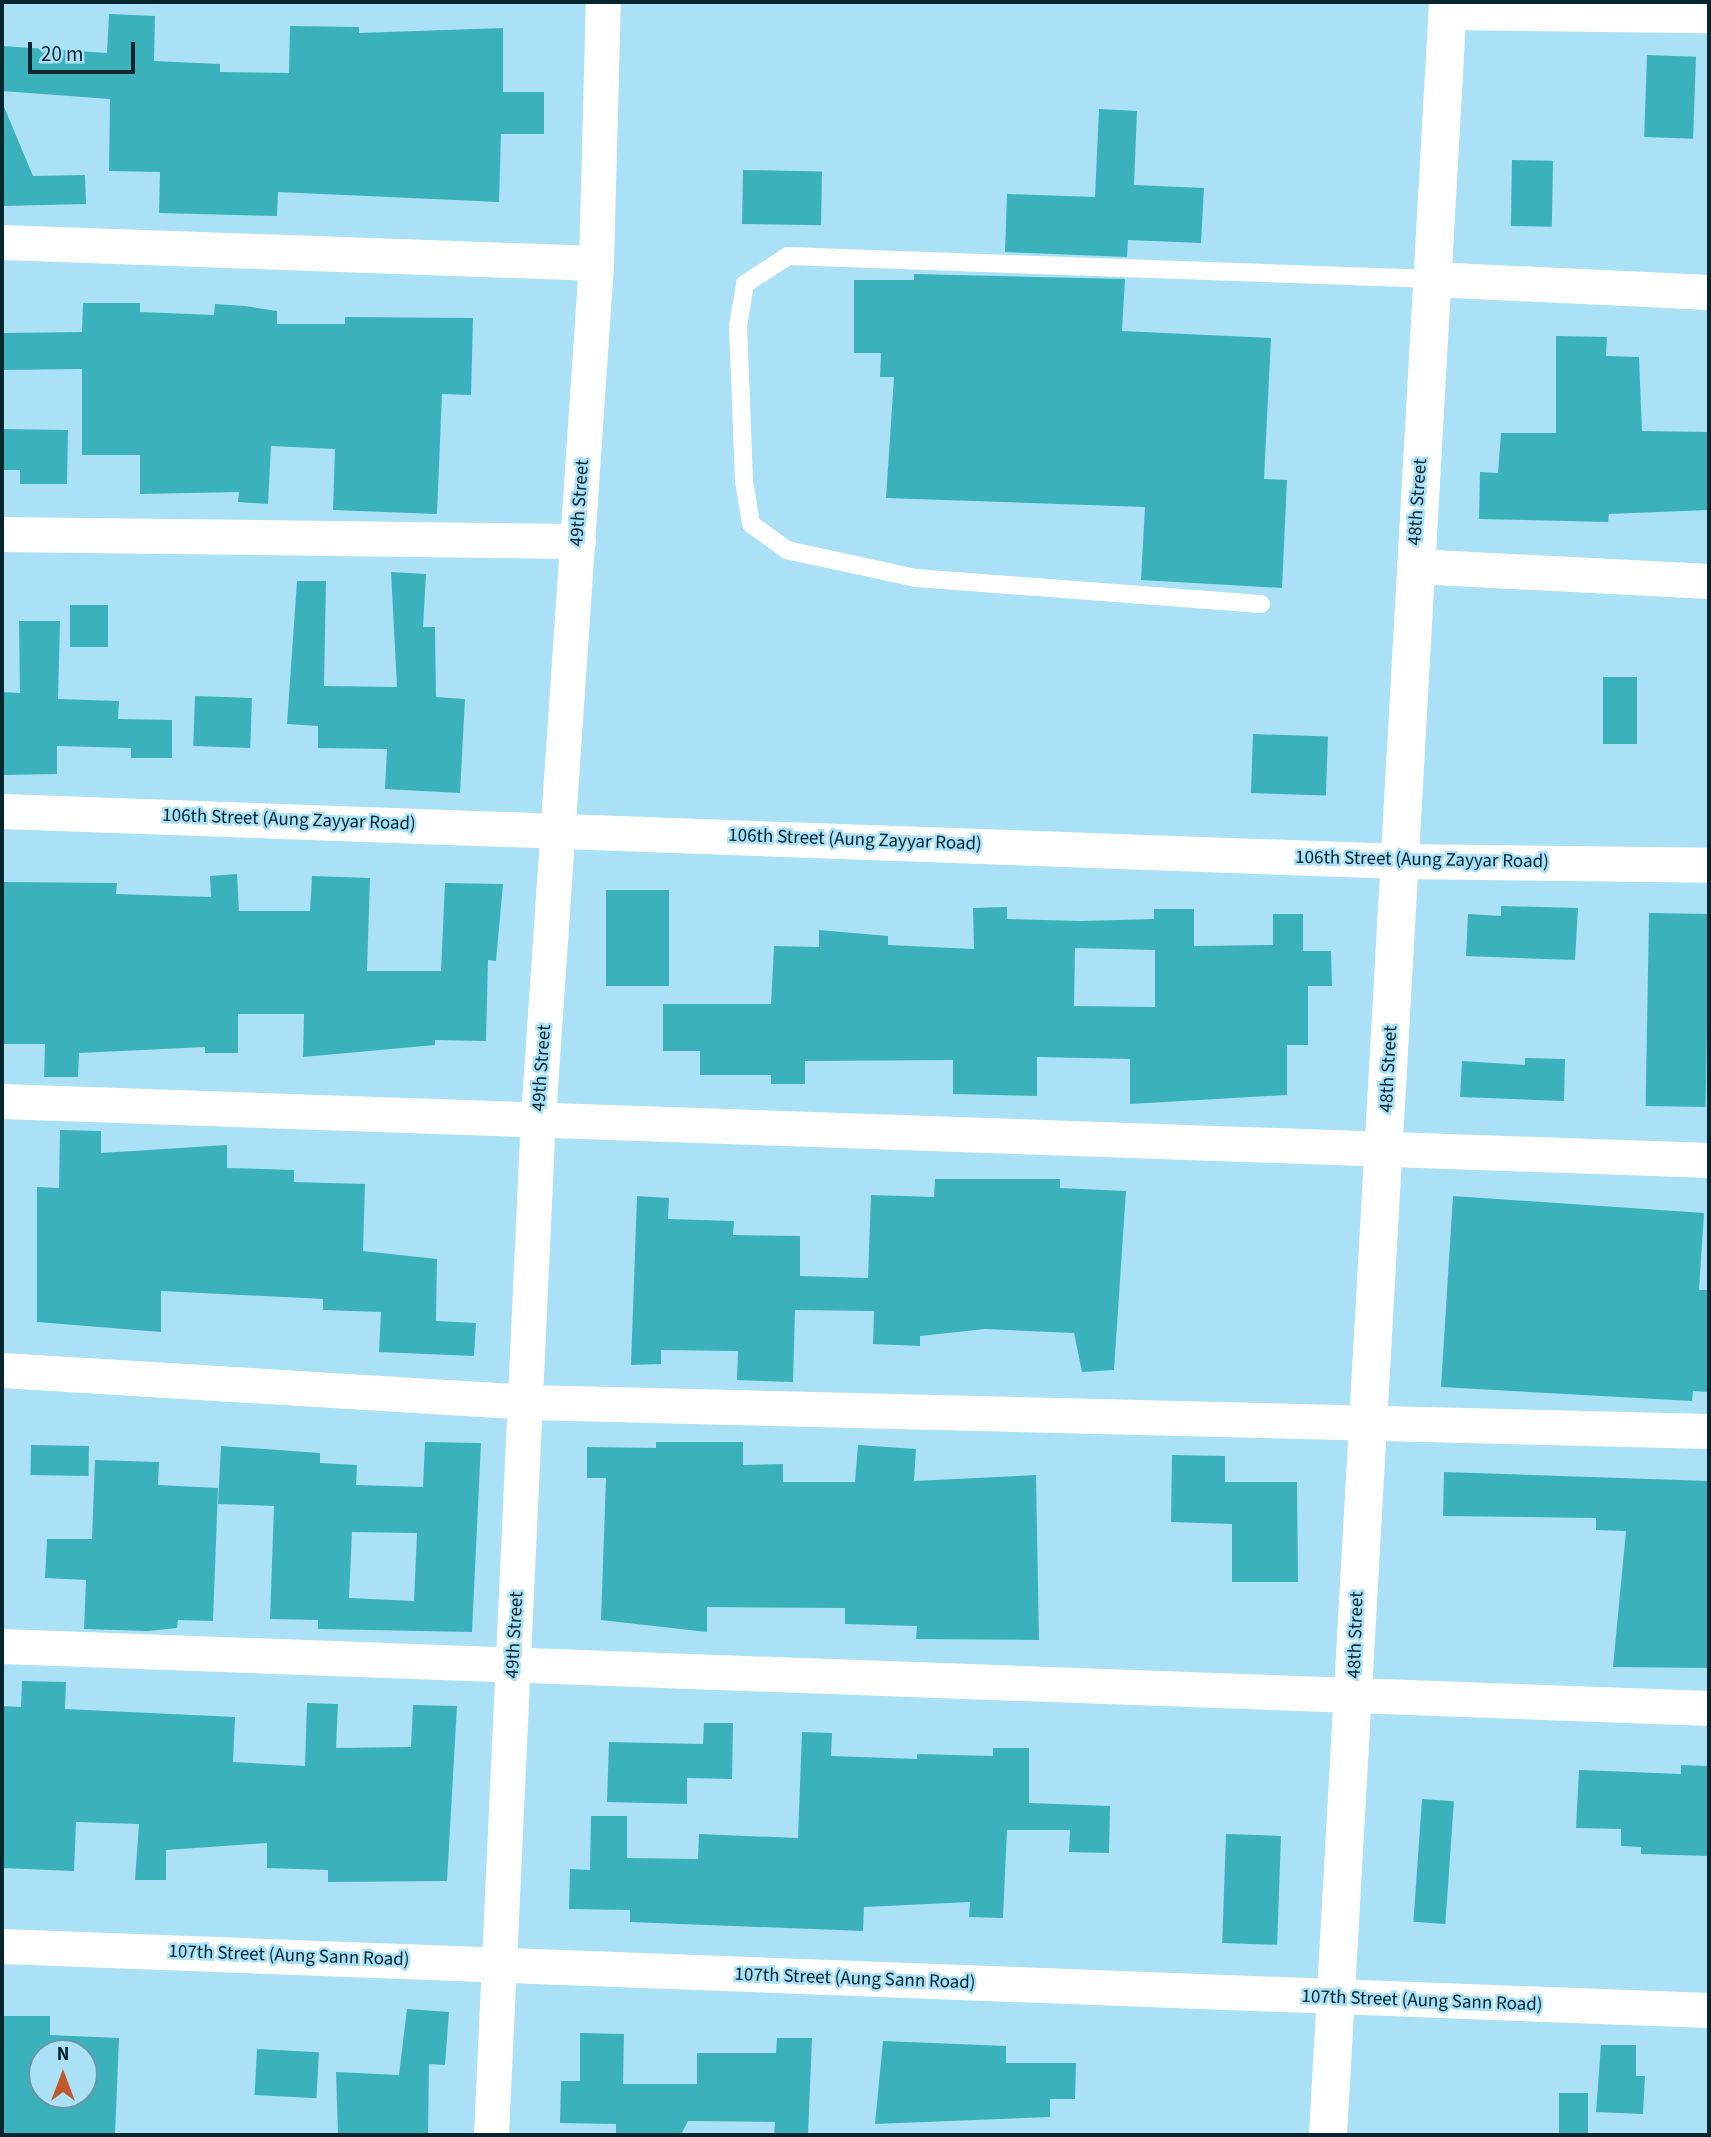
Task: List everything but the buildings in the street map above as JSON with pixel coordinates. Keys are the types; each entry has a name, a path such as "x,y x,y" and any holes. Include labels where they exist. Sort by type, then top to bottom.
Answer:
{"main road":[{"name":"48th Street","path":"1328,2135 1334,1999 1354,1699 1364,1418 1384,1153 1414,566 1448,7"}],"street":[{"name":"49th Street","path":"491,2135 529,1402 538,1117 596,263 603,2"},
{"path":"1448,7 1709,15"},
{"path":"2,242 596,263"},
{"path":"1432,279 1709,292"},
{"path":"2,534 578,541"},
{"path":"1414,566 1709,581"},
{"name":"106th Street (Aung Zayyar Road)","path":"2,811 559,828 1401,861 1709,865"},
{"path":"2,1101 538,1117 1384,1153 1709,1160"},
{"path":"2,1370 529,1402 1364,1418 1709,1431"},
{"path":"2,1646 514,1660 1354,1699 1709,1708"},
{"name":"107th Street (Aung Sann Road)","path":"2,1945 1334,1999 1709,2010"}],"lane":[{"path":"1261,604 916,578 787,550 751,524 744,481 738,326 745,284 788,256 1432,279"}]}
